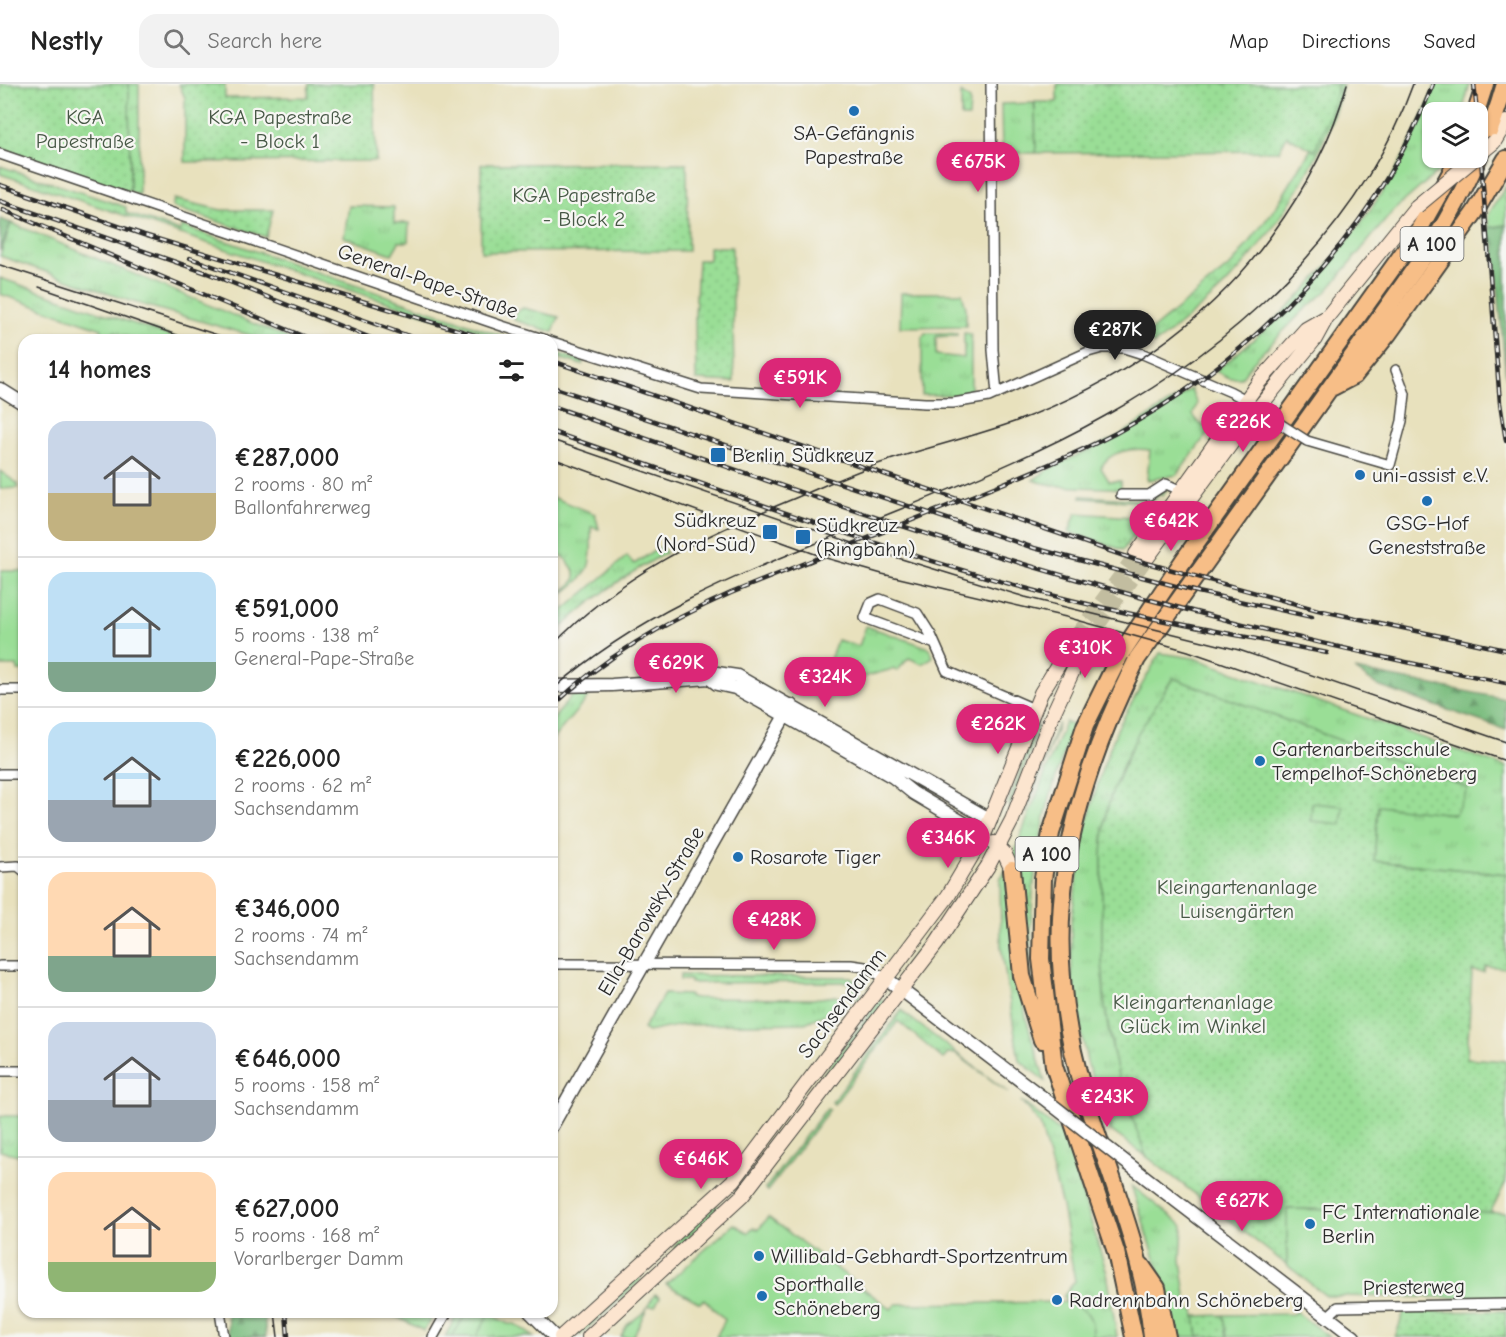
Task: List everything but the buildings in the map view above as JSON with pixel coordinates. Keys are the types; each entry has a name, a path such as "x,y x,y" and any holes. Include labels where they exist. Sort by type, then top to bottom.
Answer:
{"highway":[{"path":"1479,102 1485,84"},
{"name":"A 100","path":"1152,1337 1136,1260 1067,1029 1059,963 1060,917 1071,833 1105,726 1137,659 1433,243 1456,204 1482,151 1505,84"},
{"path":"1330,389 1354,376 1388,334 1475,212 1506,159"},
{"name":"A 100","path":"1134,1337 1123,1279 1054,1066 1042,976 1041,916 1044,878 1060,802 1094,703 1120,655 1183,561 1416,235 1453,168"},
{"path":"1012,870 1023,976 1041,1038 1054,1066"},
{"path":"1136,1260 1157,1288 1167,1337"},
{"path":"1123,1279 1124,1337"}],"main road":[{"path":"1488,145 1502,132"},
{"path":"1252,404 1141,556 1182,490 1252,404 1315,339 1327,317 1416,207 1462,168"},
{"name":"Sachsendamm","path":"561,1337 717,1196 746,1164 887,980 960,881 991,820 1034,709 1055,669 1081,639 1017,809 999,847 964,904 758,1178 730,1209 589,1337"},
{"path":"1034,709 1052,716"},
{"path":"991,820 999,847 1012,870"},
{"path":"984,835 999,847"},
{"path":"717,1196 730,1209"},
{"path":"639,1267 651,1280"}],"street":[{"path":"991,84 992,303 997,394"},
{"name":"General-Pape-Straße","path":"0,154 529,334"},
{"name":"General-Pape-Straße","path":"558,342 693,387 936,403 971,400 997,394 1088,352 1117,348 1143,354 1252,404 1307,441 1390,465 1402,421 1405,394 1396,370"},
{"path":"0,389 18,400"},
{"path":"1121,495 1147,496 1166,484 1182,490"},
{"path":"935,644 865,618 871,603 880,599 913,610 922,620 935,644 947,671 1034,709"},
{"path":"558,686 612,685 709,678 717,673 737,676 893,777 913,793 984,835"},
{"path":"0,690 18,690"},
{"path":"788,711 991,820"},
{"name":"Ella-Barowsky-Straße","path":"558,1115 788,711"},
{"path":"0,774 18,774"},
{"path":"0,867 18,866"},
{"path":"558,964 851,965 865,967 902,989 1354,1337"},
{"path":"0,966 18,966"},
{"path":"0,1071 18,1071"},
{"name":"Priesterweg","path":"1327,1317 1334,1308 1340,1306 1506,1304"},
{"path":"221,1318 224,1337"},
{"path":"433,1337 444,1318"},
{"path":"536,1318 555,1337"}],"green space":[{"name":"KGA Papestraße","path":"0,84 129,84 130,192 0,148"},
{"path":"129,84 139,84 139,195 130,192"},
{"name":"KGA Papestraße - Block 1","path":"179,84 225,84 225,98 308,97 309,84 374,84 376,161 185,162 185,98"},
{"path":"1057,84 1338,84 1315,151 1287,136 1279,151 1036,153 1035,102 1057,102"},
{"path":"1338,84 1343,84 1335,111 1312,165 1282,215 1265,238 1220,290 1162,339 1154,344 1141,339 1233,263 1276,207 1311,149 1315,151"},
{"path":"1436,84 1470,84 1465,102 1428,102"},
{"path":"961,93 970,100 969,117 961,117"},
{"path":"1035,103 1036,153 1002,153 1001,104"},
{"path":"1422,117 1422,168 1441,169 1393,211 1328,290 1303,311 1252,363 1241,378 1230,378 1215,371 1284,311 1346,243 1373,206 1397,167"},
{"name":"KGA Papestraße - Block 2","path":"687,163 688,251 481,252 481,164"},
{"path":"0,166 126,207 126,213 180,231 182,226 497,334 488,334 330,284 0,174"},
{"path":"1506,186 1506,225 1489,228 1488,215"},
{"name":"KGA Papestraße","path":"174,199 221,210 273,210 266,237 172,207"},
{"path":"349,206 394,207 394,223 409,223 408,242 399,242 392,254 344,237"},
{"path":"0,219 11,223 0,251"},
{"path":"11,223 279,334 246,334 130,301 0,256"},
{"path":"1506,225 1506,378 1494,242 1490,242 1489,228"},
{"path":"709,247 732,247 734,382 696,380 695,316 698,260 709,260"},
{"path":"0,278 164,334 114,332 114,334 101,334 102,329 0,294"},
{"path":"901,293 962,293 966,308 966,326 900,327"},
{"path":"523,308 559,317 553,332 514,320 516,312"},
{"path":"925,333 957,333 957,335 936,337 936,355 964,358 964,333 971,334 971,390 956,395 922,395 922,338"},
{"path":"558,354 584,361 582,365 558,358"},
{"path":"1191,389 1197,404 1193,415 1199,423 1210,430 1177,475 1147,480 1150,450 1136,449 1110,457 1101,468 1109,481 1121,481 1121,489 1065,486 1033,480 1054,466 1119,436"},
{"path":"0,471 18,484 18,488 0,489"},
{"path":"1168,488 1162,496 1160,494 1155,499 1145,502 1081,498 1081,496 1149,500"},
{"path":"558,499 595,514 599,529 591,527 591,556 586,572 558,598 575,580 575,571 563,556 558,556"},
{"path":"1076,513 1146,518 1123,550 1069,532"},
{"path":"662,546 666,553 606,590 558,631 558,615 627,556 634,564"},
{"path":"1,571 18,571 18,671 17,666 0,666"},
{"path":"866,626 930,648 933,657 922,664 909,658 897,671 893,669 852,680 825,674 837,640 859,646"},
{"path":"1160,653 1194,658 1506,767 1506,874 1374,861 1378,805 1455,814 1173,678 1125,761 1109,803 1103,841 1102,950 1105,1007 1116,1064 1146,1156 1110,1130 1087,1062 1072,980 1071,922 1083,836 1102,769 1118,727"},
{"path":"1355,670 1506,699 1506,730 1378,686"},
{"path":"1173,678 1468,788 1455,814 1378,806 1374,861 1506,874 1506,968 1485,966 1484,972 1472,971 1467,1058 1506,1061 1506,1182 1490,1213 1288,1209 1287,1265 1146,1156 1119,1081 1105,1008 1102,957 1102,854 1106,813 1113,790 1138,733"},
{"path":"572,695 590,695 558,733 558,713"},
{"path":"1065,722 1074,726 1052,788 1038,851 1031,915 1031,980 1022,942 1018,861 1014,853"},
{"path":"1058,723 1057,728 1026,813 1024,812"},
{"path":"1036,726 1039,727 1010,806 1008,804"},
{"path":"1312,803 1343,806 1341,824 1311,821"},
{"path":"1005,871 1026,1018 1045,1081 1019,1060 1001,946 1000,879"},
{"path":"931,932 933,934 910,971 904,967"},
{"path":"680,975 852,977 861,996 858,999 850,982 690,983 690,980 680,980"},
{"path":"664,994 689,995 689,997 697,998 812,999 836,996 842,998 830,1012 805,1023 682,1025 648,1032 643,1029"},
{"path":"881,999 885,1002 799,1115 795,1112 801,1103"},
{"path":"902,1010 1009,1093 956,1054 949,1053 943,1059 898,1021 834,1104 832,1102"},
{"path":"1021,1101 1064,1135 1107,1273 1117,1337 1093,1337 1091,1320 1085,1312 1063,1297 1075,1281 1062,1206 1040,1124"},
{"path":"827,1108 830,1109 767,1191 765,1189"},
{"path":"0,1116 18,1116 18,1155 0,1151"},
{"path":"1131,1185 1183,1226 1181,1260 1188,1310 1194,1310 1198,1337 1173,1337 1159,1270"},
{"path":"716,1205 720,1208 676,1249 674,1247 679,1239"},
{"path":"1287,1209 1506,1213 1506,1298 1326,1296 1287,1265"},
{"name":"Willibald-Gebhardt-Sportzentrum","path":"768,1217 891,1309 896,1304 1069,1302 1081,1308 1088,1315 1092,1323 1093,1337 716,1337 725,1320 704,1299 700,1303 666,1284 734,1224 748,1233 752,1228 759,1229"},
{"path":"638,1276 641,1280 580,1335 575,1332"},
{"path":"655,1294 660,1297 655,1306 648,1306 633,1337 621,1337 627,1325 644,1312"},
{"path":"1295,1311 1329,1337 1227,1337 1224,1315 1293,1314"},
{"path":"1506,1311 1506,1337 1395,1337 1404,1312"},
{"path":"1224,1315 1227,1337 1198,1337 1195,1316"},
{"path":"227,1318 264,1318 266,1337 229,1337"},
{"path":"399,1318 431,1318 424,1331"},
{"path":"455,1318 497,1318 508,1324 515,1324 534,1337 445,1337"},
{"path":"463,1318 486,1318 476,1337 452,1337"}],"tunnel":[{"path":"1076,636 1136,554"},
{"path":"1086,642 1147,558"}],"tram line":[{"path":"558,640 606,598 634,578 665,559 728,527 863,469 1014,422 1051,407 1087,390 1156,349 1217,298 1245,269 1270,237 1316,164 1341,105 1347,84"},
{"path":"558,685 586,662 622,638 695,596 1044,448 1154,387 1201,354 1247,317 1289,277 1328,233 1362,186 1390,136 1413,84"},
{"path":"0,265 214,334"},
{"path":"39,287 174,334"},
{"path":"558,442 882,553 1025,597 1239,650 1506,742"},
{"path":"558,460 826,558 882,574 1066,617 1188,651 1506,761"},
{"path":"276,1318 278,1337"}],"railway":[{"path":"558,702 592,672 636,642 683,616 731,593 1055,462 1116,433 1167,403 1216,368 1262,329 1305,286 1344,240 1379,190 1409,138 1433,84"},
{"path":"1474,84 1476,102"},
{"path":"1482,168 1500,403 1506,441"},
{"path":"0,185 144,235 471,334"},
{"path":"0,201 207,273 361,334"},
{"path":"3,210 298,334"},
{"path":"190,258 403,334"},
{"path":"558,363 1136,560 1318,610 1506,650"},
{"path":"558,389 1034,548 1198,592 1312,617"},
{"path":"558,408 821,499 1025,564 1247,625 1350,650 1506,683"},
{"path":"558,434 844,533 1021,587 1135,615 1327,653"},
{"path":"286,1318 288,1337"}],"place":[{"name":"SA-Gefängnis Papestraße","path":"854,111"},
{"name":"Berlin Südkreuz","path":"718,455"},
{"name":"uni-assist e.V.","path":"1360,475"},
{"name":"GSG-Hof Geneststraße","path":"1427,501"},
{"name":"Südkreuz (Nord-Süd)","path":"770,532"},
{"name":"Südkreuz (Ringbahn)","path":"803,537"},
{"name":"Gartenarbeitsschule Tempelhof-Schöneberg","path":"1260,761"},
{"name":"Rosarote Tiger","path":"738,857"},
{"name":"FC Internationale Berlin","path":"1310,1224"},
{"name":"Willibald-Gebhardt-Sportzentrum","path":"759,1256"},
{"name":"Sporthalle Schöneberg","path":"762,1296"},
{"name":"Radrennbahn Schöneberg","path":"1057,1300"}],"park label":[{"name":"Kleingartenanlage Luisengärten","path":"1237,899"},
{"name":"Kleingartenanlage Glück im Winkel","path":"1193,1014"}]}
